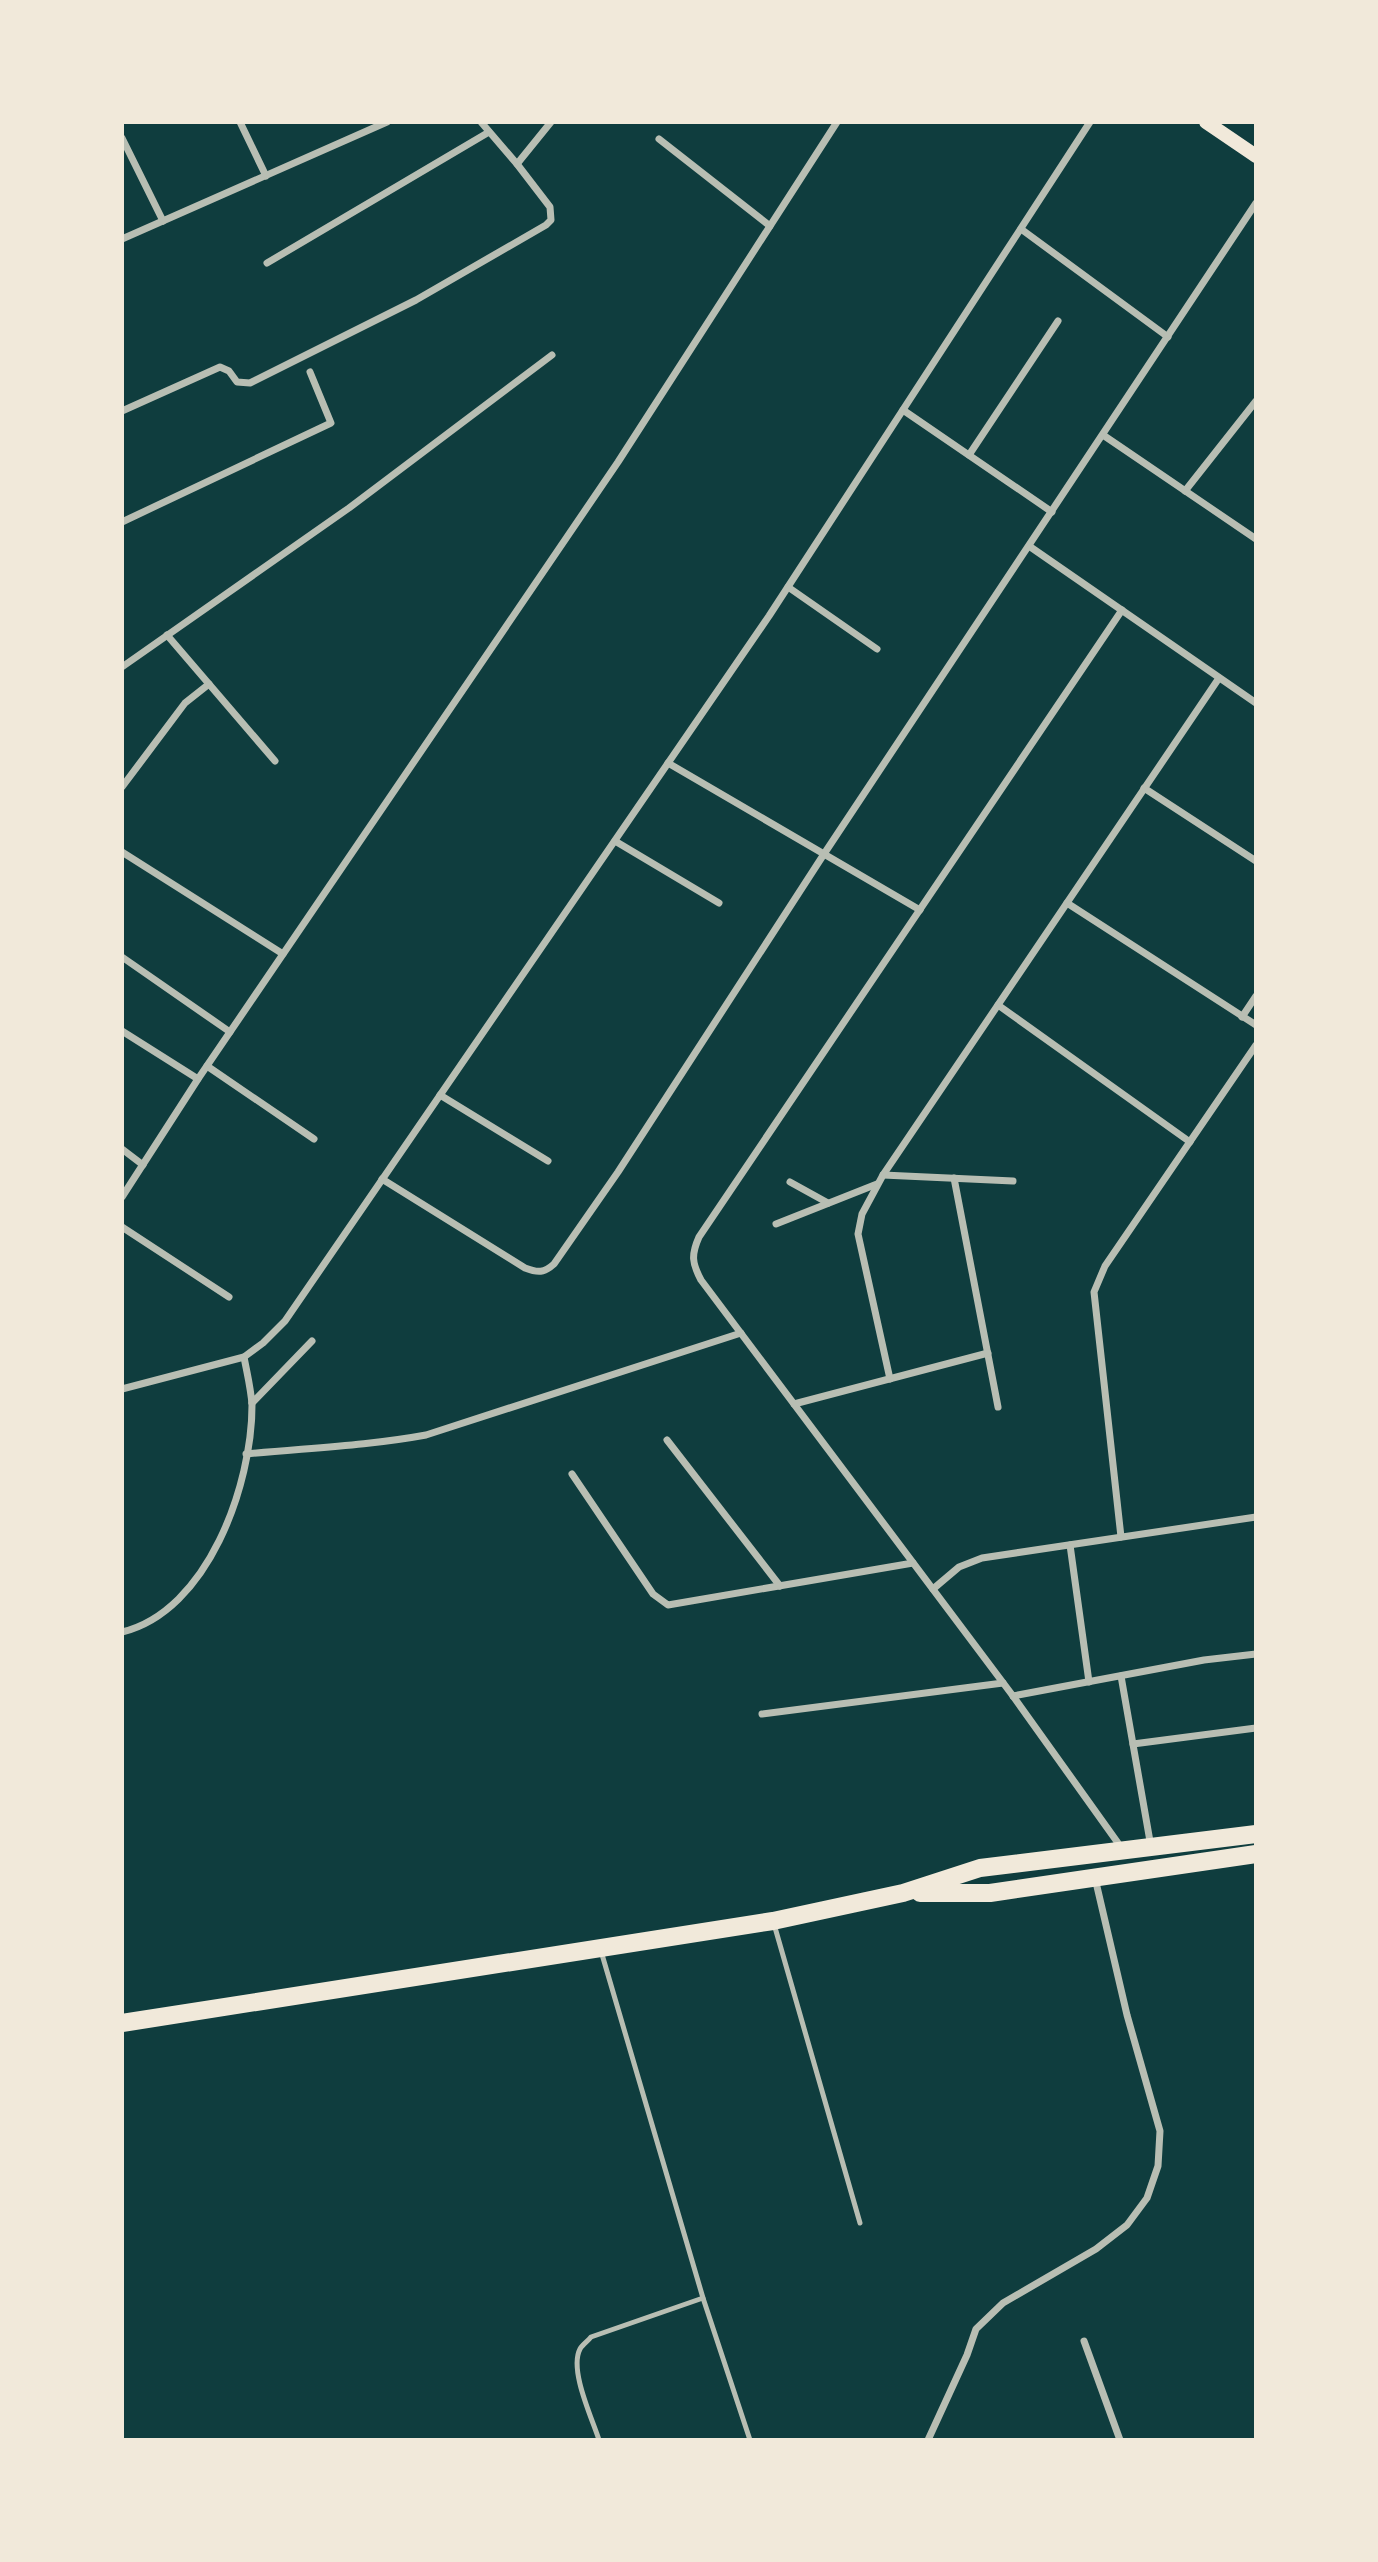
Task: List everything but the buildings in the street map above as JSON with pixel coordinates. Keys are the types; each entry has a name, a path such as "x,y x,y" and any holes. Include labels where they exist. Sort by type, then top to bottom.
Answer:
{"main road":[{"path":"1206,122 1255,156"},
{"path":"122,2023 773,1921 903,1893 980,1868 1255,1834"},
{"path":"903,1893 990,1893 1255,1854"}],"street":[{"path":"240,122 266,176"},
{"path":"122,239 387,122"},
{"path":"122,411 220,367 229,371 237,382 250,383 416,300 546,225 551,220 550,207 481,122"},
{"path":"517,164 551,122"},
{"path":"122,1197 198,1079 618,462 836,122"},
{"path":"122,1389 244,1357 285,1321 788,587 1090,122"},
{"path":"267,262 489,132"},
{"path":"122,138 163,221"},
{"path":"659,139 770,226"},
{"path":"382,1179 526,1268 538,1273 547,1271 554,1264 618,1172 824,854 1255,203"},
{"path":"1021,229 1168,337"},
{"path":"969,455 1058,321"},
{"path":"122,667 349,508 551,355"},
{"path":"122,522 331,423 310,372"},
{"path":"1185,491 1255,401"},
{"path":"903,410 1052,512"},
{"path":"1103,435 1255,539"},
{"path":"1029,546 1255,704"},
{"path":"788,587 877,649"},
{"path":"1122,610 699,1237 692,1252 693,1265 701,1280 1013,1696 1124,1850"},
{"path":"167,635 275,761"},
{"path":"890,1379 858,1234 862,1214 883,1175 1219,678"},
{"path":"122,788 185,703 209,684"},
{"path":"668,763 920,909"},
{"path":"1144,788 1255,861"},
{"path":"615,841 719,903"},
{"path":"122,852 283,954"},
{"path":"1067,903 1255,1025"},
{"path":"122,957 230,1032"},
{"path":"1242,1017 1255,996"},
{"path":"998,1005 1190,1142"},
{"path":"122,1031 198,1079"},
{"path":"1121,1537 1094,1292 1105,1266 1255,1045"},
{"path":"207,1066 314,1139"},
{"path":"440,1095 548,1161"},
{"path":"122,1149 143,1165"},
{"path":"883,1175 1013,1181"},
{"path":"954,1178 998,1407"},
{"path":"790,1182 828,1203"},
{"path":"776,1224 878,1184"},
{"path":"122,1227 229,1297"},
{"path":"246,1454 340,1444 381,1443 426,1435 741,1333"},
{"path":"252,1403 312,1340"},
{"path":"794,1405 988,1353"},
{"path":"122,1633 138,1629 179,1601 202,1571 224,1535 246,1454 252,1403 244,1357"},
{"path":"667,1440 780,1586"},
{"path":"572,1474 653,1594 668,1605 913,1563"},
{"path":"933,1589 959,1567 982,1558 1255,1517"},
{"path":"1070,1545 1089,1682"},
{"path":"1013,1696 1255,1654"},
{"path":"1121,1676 1152,1847"},
{"path":"762,1714 1003,1683"},
{"path":"1133,1744 1255,1728"},
{"path":"928,2440 976,2329 1003,2303 1096,2249 1127,2225 1147,2198 1158,2166 1160,2131 1127,2015 1095,1877"},
{"path":"1084,2341 1120,2440"}],"lane":[{"path":"773,1921 860,2223"},
{"path":"600,1948 703,2298 750,2440"},
{"path":"600,2440 581,2388 576,2362 580,2348 591,2337 703,2298"}]}
